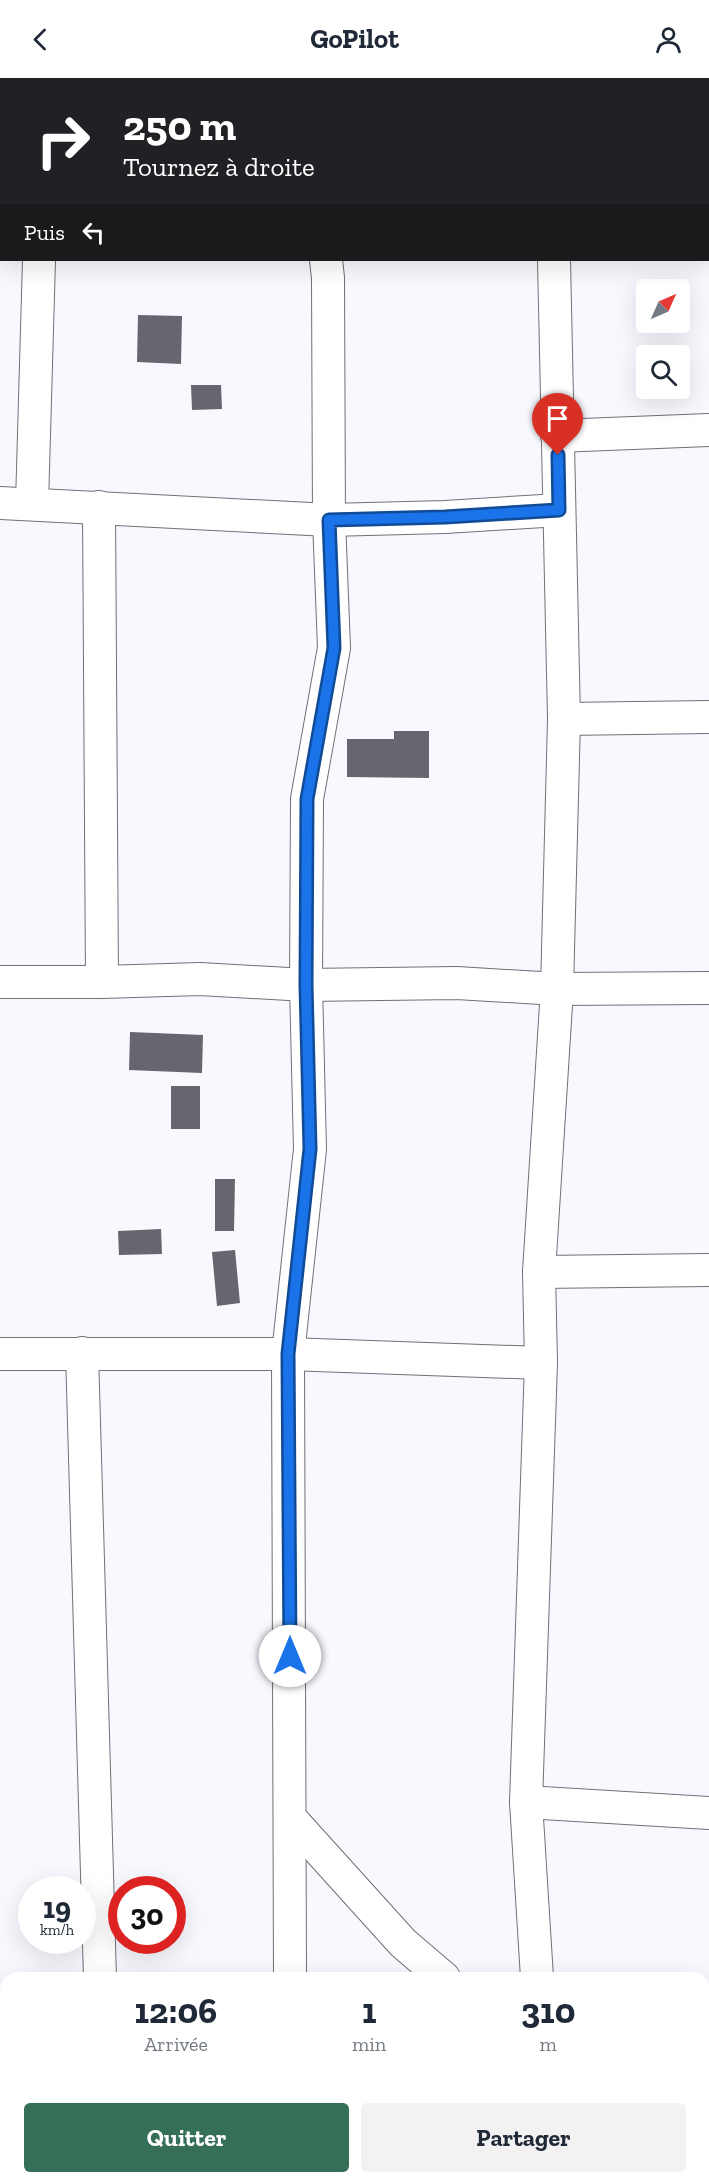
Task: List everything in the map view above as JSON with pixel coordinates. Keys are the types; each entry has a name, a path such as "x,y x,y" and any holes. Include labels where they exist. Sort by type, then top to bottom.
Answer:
{"street":[{"path":"32,504 39,261"},
{"path":"290,1972 288,1354 310,1149 306,985 307,799 334,648 329,520 326,261"},
{"path":"537,1972 526,1802 540,1363 539,1272 557,989 564,718 554,261"},
{"path":"557,436 709,430"},
{"path":"0,503 329,520 445,517 559,510"},
{"path":"99,507 102,982"},
{"path":"564,718 709,717"},
{"path":"0,982 102,982 200,978 306,985 457,983 557,989 709,988"},
{"path":"539,1272 709,1270"},
{"path":"82,1353 100,1972"},
{"path":"0,1354 288,1354 540,1363"},
{"path":"526,1802 709,1813"},
{"path":"291,1819 403,1943 437,1972"}],"building":[{"path":"138,315 182,316 181,364 137,362"},
{"path":"191,385 221,385 222,409 192,410"},
{"path":"394,731 429,731 429,778 347,777 347,739 394,739"},
{"path":"130,1032 203,1035 202,1073 129,1070"},
{"path":"171,1086 200,1086 200,1129 171,1129"},
{"path":"215,1179 235,1179 234,1231 215,1231"},
{"path":"161,1229 162,1254 119,1255 118,1231"},
{"path":"235,1250 240,1303 217,1306 212,1252"}],"route":[{"path":"290,1656 288,1354 310,1149 306,985 307,799 334,648 329,520 445,517 559,510 558,455"}]}
